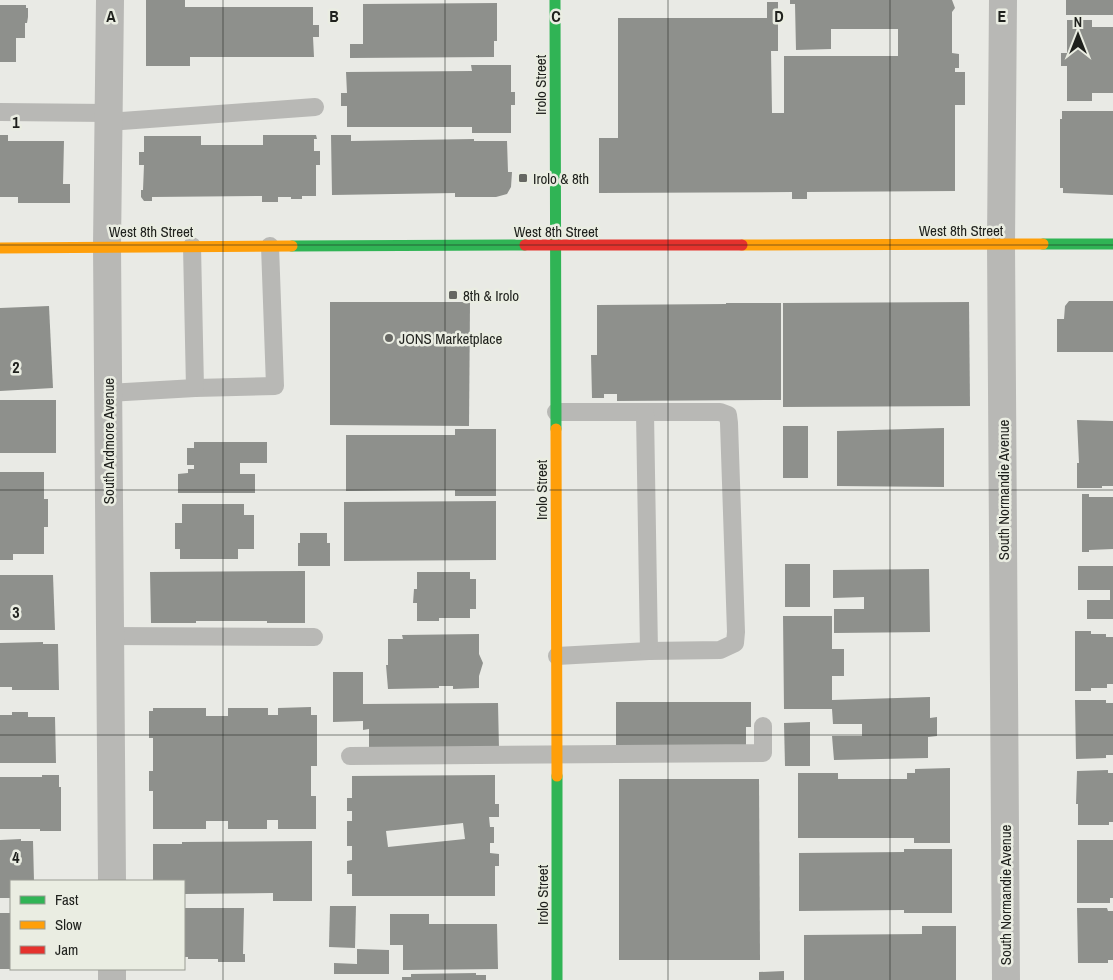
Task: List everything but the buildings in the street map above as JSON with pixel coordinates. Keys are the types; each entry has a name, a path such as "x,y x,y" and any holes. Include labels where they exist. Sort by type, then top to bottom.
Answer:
{"main road":[{"name":"Irolo Street","path":"555,0 557,980"},
{"name":"West 8th Street","path":"0,248 107,246 1113,244"}],"street":[{"name":"South Ardmore Avenue","path":"110,0 107,246 112,880"},
{"name":"South Normandie Avenue","path":"1003,0 1001,244 1006,980"}],"lane":[{"path":"0,112 108,118 315,107"},
{"path":"192,246 195,388"},
{"path":"108,393 275,386 270,246"},
{"path":"556,412 720,412 728,415 736,632 735,643 720,650 649,651 557,656"},
{"path":"646,413 649,651"},
{"path":"110,636 314,637"},
{"path":"350,756 763,753 763,726"}],"traffic: fast":[{"path":"555,0 556,429"},
{"path":"1043,244 1113,244"},
{"path":"292,246 525,245"},
{"path":"557,776 557,980"}],"traffic: slow":[{"path":"742,245 1043,244"},
{"path":"0,248 292,246"},
{"path":"556,429 557,776"}],"traffic: jam":[{"path":"525,245 742,245"}],"place":[{"name":"Irolo & 8th","path":"523,178"},
{"name":"8th & Irolo","path":"453,295"},
{"name":"JONS Marketplace","path":"389,338"}]}
